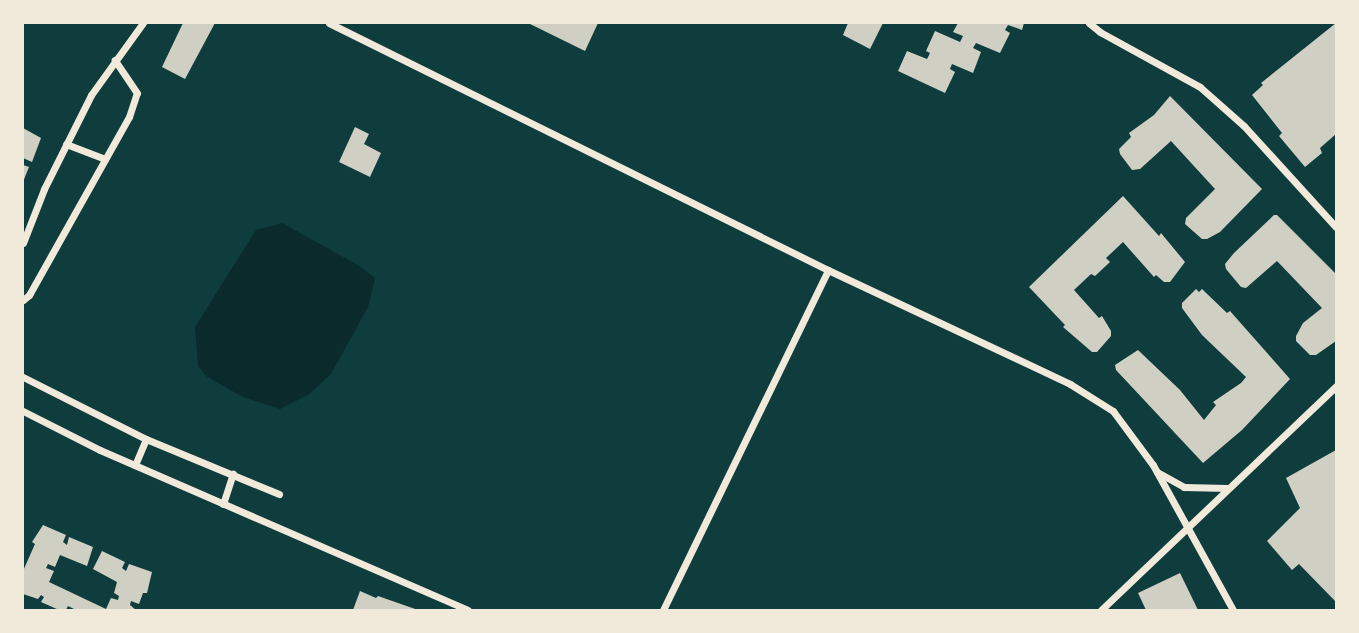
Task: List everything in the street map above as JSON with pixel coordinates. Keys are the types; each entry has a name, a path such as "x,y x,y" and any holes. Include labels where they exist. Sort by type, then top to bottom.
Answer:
{"street":[{"path":"23,243 44,189 91,95 143,23"},
{"path":"329,23 828,270 1085,393 1113,411 1134,436 1156,471 1233,610"},
{"path":"1089,23 1100,32 1200,87 1244,126 1336,227"},
{"path":"23,300 29,295 129,117 137,93 115,60"},
{"path":"66,144 105,159"},
{"path":"663,610 828,270"},
{"path":"23,377 146,439 279,494"},
{"path":"1101,610 1336,386"},
{"path":"23,411 223,505 468,610"},
{"path":"135,465 146,439"},
{"path":"1156,471 1184,487 1229,488"},
{"path":"223,505 233,474"}],"water":[{"path":"282,223 356,264 375,278 368,307 331,374 308,395 280,409 243,397 206,376 198,366 195,327 256,230"}],"building":[{"path":"183,23 215,23 185,79 162,67"},
{"path":"528,23 598,23 585,51"},
{"path":"848,23 883,23 870,49 843,35"},
{"path":"958,23 1024,23 1022,30 1008,25 1005,30 1010,33 1000,53 976,43 973,48 981,52 973,73 952,64 950,69 955,72 945,93 898,71 907,51 927,59 930,53 926,51 935,31 960,42 963,36 953,32"},
{"path":"1336,23 1336,134 1320,148 1322,153 1305,167 1279,136 1282,133 1252,95 1263,85 1261,83"},
{"path":"1170,96 1262,189 1220,232 1207,239 1202,239 1185,224 1186,218 1215,189 1171,141 1140,169 1132,170 1120,154 1119,149 1131,137 1129,133 1154,115"},
{"path":"355,127 369,134 364,144 381,153 370,177 339,162"},
{"path":"23,128 41,138 32,162 23,158"},
{"path":"23,165 29,167 23,182"},
{"path":"1123,196 1159,236 1161,233 1185,262 1170,282 1164,282 1156,275 1154,277 1123,242 1106,258 1110,262 1095,276 1091,274 1074,290 1099,318 1102,316 1111,331 1111,336 1097,352 1092,352 1063,327 1065,325 1029,287"},
{"path":"1274,215 1336,274 1336,341 1316,355 1310,355 1296,341 1296,336 1303,323 1322,308 1277,261 1246,288 1241,287 1226,269 1225,264 1234,253"},
{"path":"1196,289 1199,292 1202,289 1227,313 1230,311 1290,379 1242,430 1203,463 1116,370 1115,365 1138,350 1180,390 1204,420 1216,405 1213,402 1246,377 1202,335 1182,308 1182,303"},
{"path":"1336,450 1336,602 1299,564 1292,570 1267,541 1300,508 1286,478"},
{"path":"43,525 66,535 63,542 67,545 69,537 93,547 87,566 60,555 55,567 48,564 46,568 54,571 49,582 106,609 111,598 118,600 119,596 114,593 117,582 93,569 102,551 125,562 122,568 126,571 129,564 152,572 147,593 143,593 139,604 131,601 130,605 136,610 76,610 68,606 66,610 59,610 41,602 44,597 41,595 38,599 23,594 23,571 35,544 32,542"},
{"path":"1180,573 1198,610 1146,610 1138,593"},
{"path":"360,591 376,598 378,596 418,610 353,610"}]}
